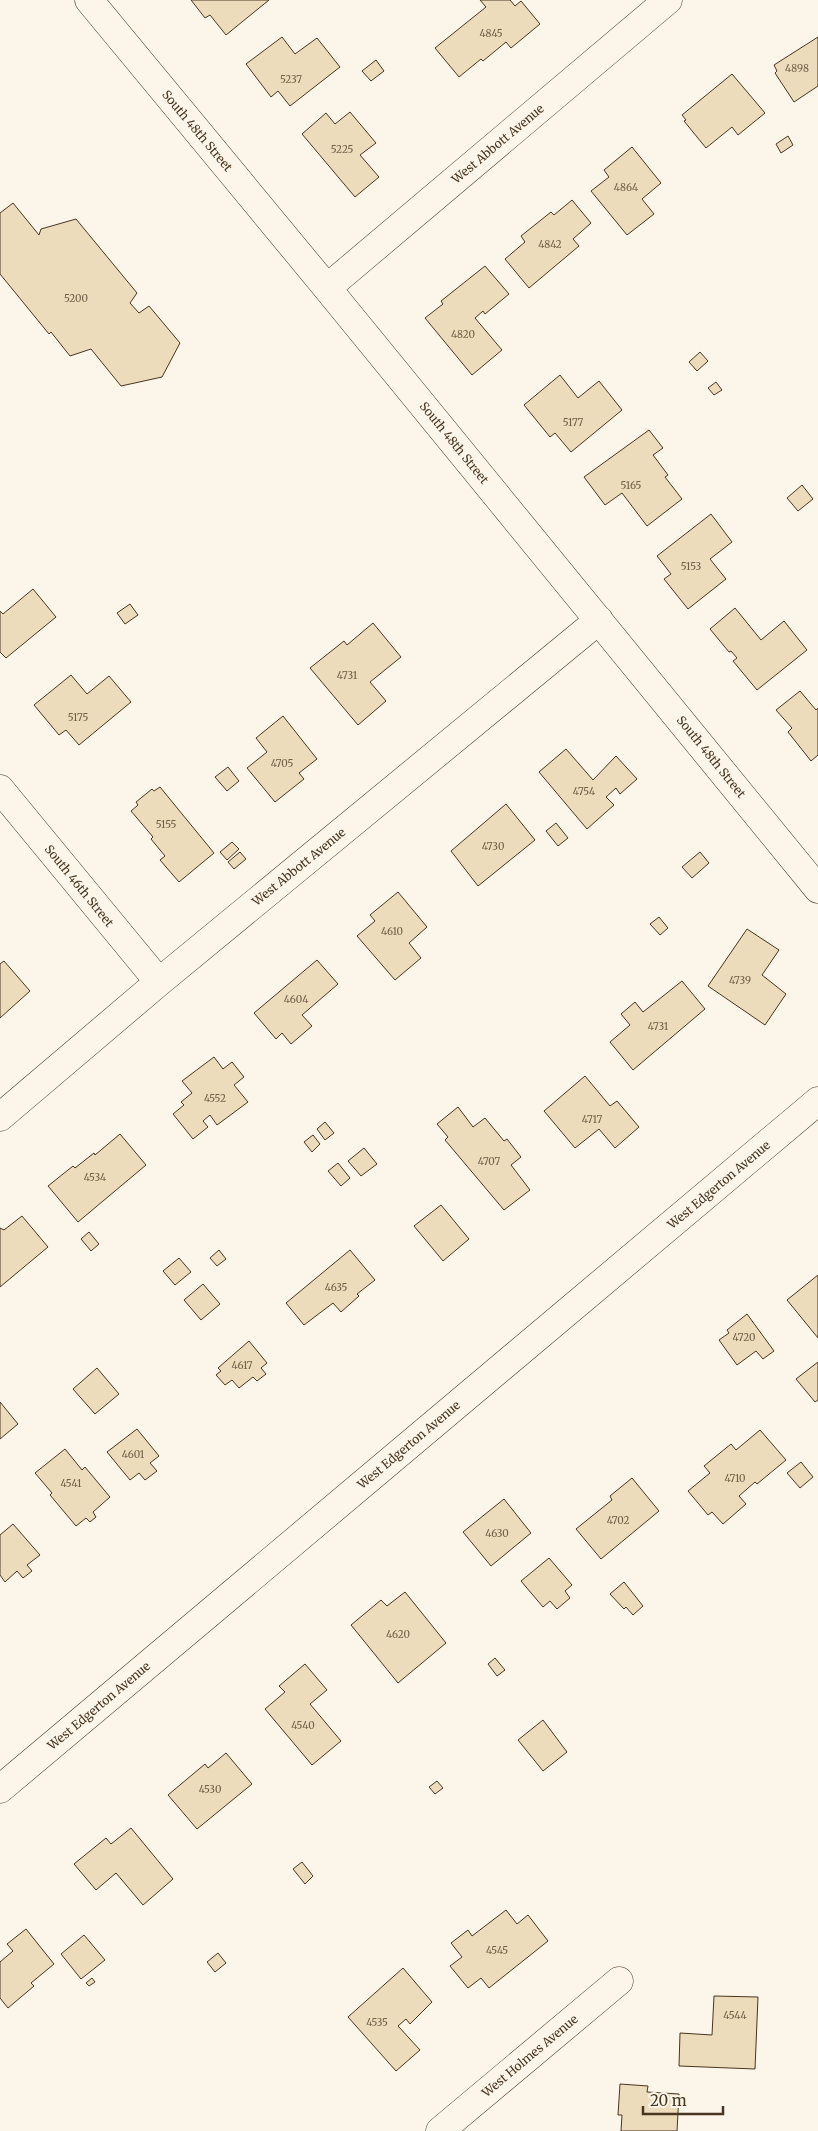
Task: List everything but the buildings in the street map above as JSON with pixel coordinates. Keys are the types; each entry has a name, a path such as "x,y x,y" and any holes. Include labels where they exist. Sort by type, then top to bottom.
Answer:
{"street":[{"name":"South 48th Street","path":"89,0 818,888"},
{"name":"West Abbott Avenue","path":"327,288 668,0"},
{"name":"West Abbott Avenue","path":"0,1116 158,982 599,620"},
{"name":"South 46th Street","path":"0,789 158,982"},
{"name":"West Edgerton Avenue","path":"0,1789 818,1101"},
{"name":"West Holmes Avenue","path":"440,2131 619,1981"}]}
